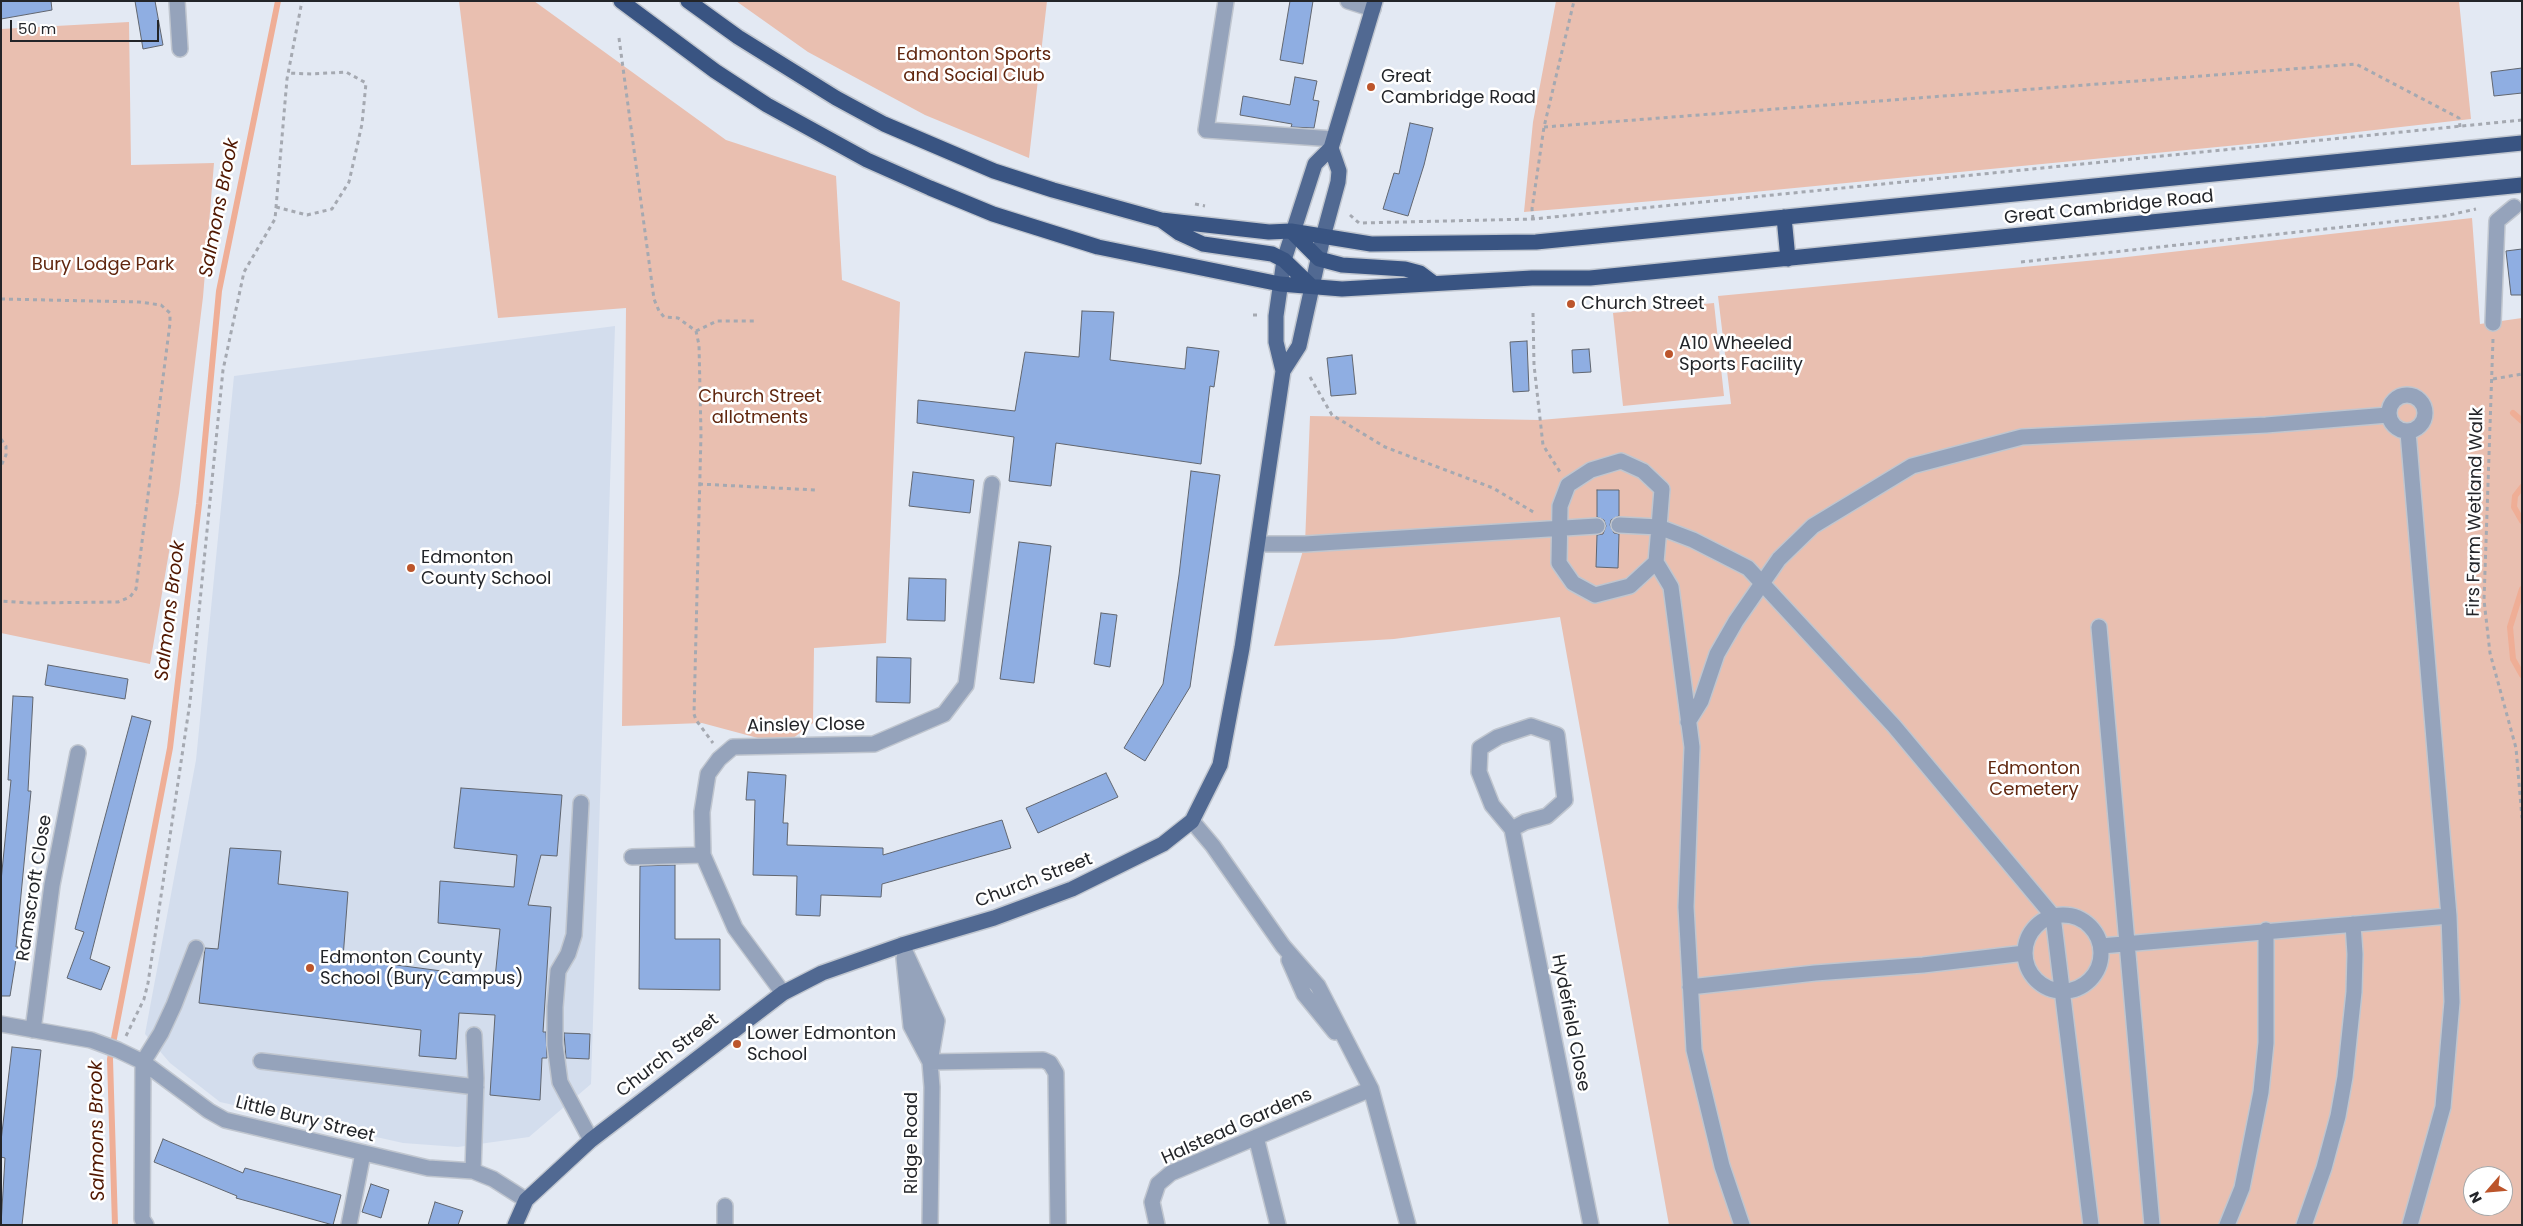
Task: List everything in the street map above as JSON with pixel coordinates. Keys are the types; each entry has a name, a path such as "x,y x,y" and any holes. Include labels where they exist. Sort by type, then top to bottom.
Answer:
{"highway":[{"name":"Great Cambridge Road","path":"621,1 715,71 767,105 867,160 930,188 993,214 1098,247 1280,284 1342,289 1403,287 1432,282 1590,278 2517,185"},
{"path":"688,1 789,69 884,124 994,171 1053,190 1161,220 1179,233 1203,244 1272,254 1284,260 1311,286"},
{"name":"Great Cambridge Road","path":"1161,220 1269,232 1291,231 1371,244 1536,242 2522,144"},
{"path":"1784,218 1788,259"},
{"path":"1291,231 1319,259 1342,264 1405,268 1420,273 1432,282"}],"main road":[{"name":"Church Street","path":"515,1225 526,1200 591,1140 783,993 822,973 902,944 994,918 1072,889 1163,844 1192,820 1220,765 1259,544 1283,371 1276,342 1280,284 1284,260 1291,231 1315,164 1332,143 1374,5"},
{"name":"Church Street","path":"1283,371 1299,346 1311,286 1338,182 1339,171 1332,143"}],"street":[{"path":"177,1 180,49"},
{"path":"1226,1 1206,130 1332,143"},
{"path":"1348,1 1374,5"},
{"path":"2492,323 2497,221 2518,207 2508,200 2517,185"},
{"path":"2401,395 2414,396 2423,404 2425,416 2419,427 2408,432 2394,427 2388,415 2391,403 2401,395"},
{"path":"1688,722 1701,701 1717,654 1779,559 1813,526 1912,466 2022,437 2266,425 2388,415"},
{"path":"2408,432 2449,916 2452,1002 2443,1107 2410,1225"},
{"path":"1656,562 1630,586 1595,595 1573,582 1559,563 1560,506 1568,485 1590,470 1621,462 1643,471 1662,489 1656,562 1671,587 1692,747 1686,907 1694,1050 1722,1166 1742,1225"},
{"name":"Ainsley Close","path":"723,755 733,747 874,744 944,714 966,685 992,484"},
{"path":"1619,525 1659,528 1693,540 1748,568 1894,726 2053,916 2091,1225"},
{"path":"1259,544 1305,544 1597,526"},
{"path":"2099,628 2129,944 2152,1225"},
{"name":"Hydefield Close","path":"1512,829 1525,822 1547,816 1564,800 1557,735 1531,726 1498,737 1480,748 1479,772 1492,805 1512,829 1591,1225"},
{"name":"Ramscroft Close","path":"33,1030 52,885 78,753"},
{"path":"723,755 708,774 702,812 703,855 734,928 783,993"},
{"path":"581,802 574,935 568,954 558,971 555,1045 560,1082 591,1140"},
{"path":"1192,820 1213,846 1283,946 1304,994 1355,1057 1371,1088 1408,1225"},
{"path":"632,857 703,855"},
{"path":"2053,916 2074,916 2091,927 2101,946 2100,963 2092,978 2079,988 2062,992 2041,985 2028,968 2025,953 2027,942 2034,927 2053,916"},
{"path":"2101,946 2266,930 2449,916"},
{"path":"2304,1225 2324,1168 2338,1116 2345,1077 2354,992 2355,954 2353,924"},
{"path":"2228,1225 2242,1188 2261,1092 2266,1043 2266,930"},
{"name":"Ridge Road","path":"902,944 937,1021 930,1062 932,1087 930,1225"},
{"name":"Ridge Road","path":"902,944 911,1026 930,1062"},
{"path":"146,1225 142,1218 142,1062 161,1033 196,948"},
{"path":"1690,988 1815,972 1923,965 2025,953"},
{"name":"Little Bury Street","path":"1,1024 91,1040 118,1050 142,1062 225,1120 428,1168 473,1171 526,1200"},
{"path":"473,1171 476,1087 474,1035"},
{"path":"930,1062 1043,1060 1050,1063 1056,1073 1058,1225"},
{"path":"261,1061 476,1087"},
{"name":"Halstead Gardens","path":"1157,1225 1152,1202 1158,1184 1171,1173 1371,1088"},
{"path":"1256,1137 1278,1225"},
{"path":"349,1225 363,1154"},
{"path":"725,1206 725,1225"}],"path":[{"path":"126,1037 144,999 148,983 186,731 222,370 244,272 273,225 288,73 302,1"},
{"path":"1534,219 1532,209 1544,127 1574,1"},
{"path":"618,38 654,299 659,311 664,316 678,318 696,330 699,345 700,484 694,714 704,733 723,755"},
{"path":"1544,127 2356,64 2459,118 2460,127"},
{"path":"276,207 307,215 332,209 348,182 362,124 366,84 346,72 288,73"},
{"path":"1350,214 1359,223 1534,219 2522,120"},
{"path":"1196,204 1215,207"},
{"path":"2021,262 2445,216 2480,208"},
{"path":"1,298 140,302 161,305 170,313 136,589 130,598 118,602 30,603 1,601"},
{"path":"1533,313 1534,365 1543,445 1568,485"},
{"path":"696,330 717,322 754,321"},
{"name":"Firs Farm Wetland Walk","path":"2492,323 2493,379 2484,600 2490,653 2516,748 2522,818"},
{"path":"2493,379 2522,374"},
{"path":"1310,378 1332,415 1385,447 1493,488 1560,527"},
{"path":"1,440 6,446 6,455 1,466"},
{"path":"700,484 814,490"}],"shaded area":[{"name":"Edmonton County School","path":"615,326 591,1084 529,1137 458,1147 403,1143 220,1102 170,1063 145,1034 196,760 234,376"}],"green space":[{"name":"Church Street allotments","path":"459,1 534,1 726,140 836,176 842,280 900,302 886,643 814,648 813,723 784,745 702,723 622,726 626,308 498,318"},
{"name":"Edmonton Sports and Social Club","path":"736,1 1047,1 1029,158 925,115 808,52"},
{"path":"1556,1 2459,1 2471,119 2269,142 1712,196 1524,212 1533,122"},
{"name":"Bury Lodge Park","path":"129,22 131,165 214,163 203,297 179,493 150,664 1,633 1,29"},
{"name":"Edmonton Cemetery","path":"2472,218 2480,324 2522,318 2522,1225 1669,1225 1560,617 1394,639 1274,646 1305,544 1310,416 1540,420 1731,404 1718,296 2118,258"},
{"name":"A10 Wheeled Sports Facility","path":"1714,303 1724,396 1623,406 1613,313"}],"building":[{"path":"1,1 51,1 52,10 1,19"},
{"path":"135,1 155,1 163,45 143,49"},
{"path":"1290,1 1313,1 1303,64 1280,60"},
{"path":"2522,68 2522,93 2494,96 2491,72"},
{"path":"1295,77 1317,81 1313,100 1319,101 1314,128 1291,127 1292,124 1240,115 1243,96 1290,105"},
{"path":"1410,123 1433,128 1408,216 1383,209 1394,173 1399,174"},
{"path":"2522,249 2522,295 2511,295 2506,251"},
{"path":"1082,311 1114,312 1110,360 1185,369 1187,347 1219,351 1214,387 1210,386 1201,464 1056,443 1051,486 1009,481 1014,437 917,423 918,400 1015,411 1025,352 1079,357"},
{"path":"1527,341 1529,391 1513,392 1510,342"},
{"path":"1589,349 1591,372 1573,373 1572,350"},
{"path":"1352,355 1356,394 1331,396 1327,358"},
{"path":"1191,471 1220,475 1190,687 1145,761 1124,748 1163,684 1179,575"},
{"path":"913,472 974,480 970,513 909,506"},
{"path":"1597,490 1619,490 1619,516 1611,520 1610,525 1614,533 1619,534 1618,568 1596,567 1597,535 1603,534 1606,526 1604,520 1597,517"},
{"path":"1019,542 1051,546 1034,683 1000,679"},
{"path":"909,578 946,579 945,621 907,620"},
{"path":"1101,613 1117,615 1110,667 1094,664"},
{"path":"877,657 911,658 910,703 876,702"},
{"path":"48,665 128,679 125,699 45,685"},
{"path":"13,696 33,697 28,791 31,791 16,947 18,947 10,996 1,996 1,881 11,780 8,780"},
{"path":"132,716 151,721 90,959 110,967 101,990 67,978 84,932 75,929"},
{"path":"748,772 786,775 783,823 788,823 787,845 883,848 883,855 1002,820 1011,848 882,884 881,897 821,895 820,916 796,915 797,876 753,875 755,800 746,800"},
{"path":"1106,773 1118,797 1038,833 1026,808"},
{"name":"Edmonton County School (Bury Campus)","path":"461,788 562,795 557,856 541,855 528,905 551,907 543,1032 546,1032 547,1058 542,1058 540,1100 490,1095 495,1015 459,1013 456,1059 419,1056 421,1030 199,1003 205,948 218,949 230,848 281,851 278,884 348,892 343,958 495,978 500,929 438,923 440,881 514,887 517,855 454,848"},
{"path":"675,865 675,939 720,939 720,990 639,989 640,866"},
{"path":"564,1033 590,1034 589,1059 566,1058"},
{"path":"12,1047 41,1050 22,1225 1,1225 5,1158 1,1157 1,1141"},
{"path":"163,1139 243,1173 245,1168 341,1195 333,1225 236,1198 237,1196 154,1162"},
{"path":"371,1184 389,1190 381,1218 362,1212"},
{"path":"435,1202 463,1211 458,1225 428,1225"}],"waterway":[{"name":"Salmons Brook","path":"115,1225 110,1059 170,748 199,504 219,291 278,1"},
{"path":"2513,413 2522,421"},
{"path":"2522,487 2515,496 2514,507 2522,521"},
{"path":"2522,589 2510,627 2513,659 2522,675"}],"place":[{"name":"Great Cambridge Road","path":"1371,87"},
{"name":"Church Street","path":"1571,304"},
{"name":"A10 Wheeled Sports Facility","path":"1669,354"},
{"name":"Edmonton County School","path":"411,568"},
{"name":"Edmonton County School (Bury Campus)","path":"310,968"},
{"name":"Lower Edmonton School","path":"737,1044"}]}
